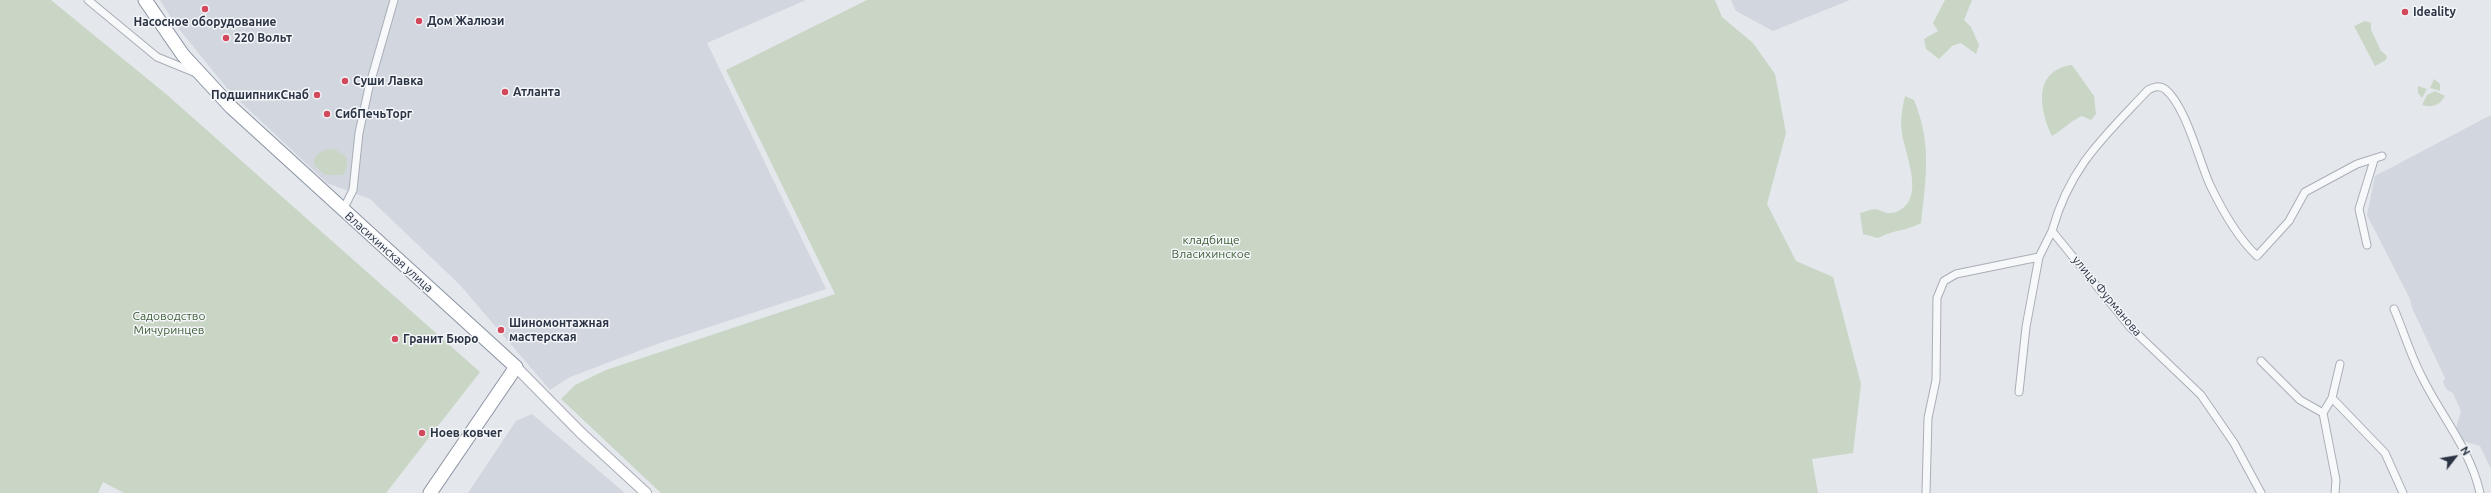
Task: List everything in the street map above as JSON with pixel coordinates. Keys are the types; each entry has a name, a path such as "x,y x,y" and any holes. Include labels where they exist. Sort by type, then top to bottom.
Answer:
{"highway":[{"name":"Власихинская улица","path":"145,0 199,74 255,130 516,367"},
{"path":"430,493 516,367"}],"street":[{"path":"88,0 157,57 199,74"},
{"path":"343,210 353,190 361,126 369,87 394,0"},
{"path":"2019,392 2026,327 2039,257 2052,231 2059,205 2074,174 2109,132 2148,90 2156,86 2164,88 2171,96 2192,136 2209,184 2226,215 2257,256 2289,220 2305,192 2357,164 2374,160 2382,156"},
{"path":"2367,245 2359,209 2374,160"},
{"name":"улица Фурманова","path":"2052,231 2130,327 2201,395 2234,443 2261,493"},
{"path":"1926,493 1928,418 1936,380 1937,298 1941,286 1956,274 2039,257"},
{"path":"2394,309 2423,380 2442,411 2476,477 2480,493"},
{"path":"2261,361 2300,400 2323,413"},
{"path":"2335,493 2336,480 2323,413 2332,398 2340,364"},
{"name":"Власихинская улица","path":"516,367 581,433 646,493"},
{"path":"2332,398 2385,453 2403,493"}],"shaded area":[{"path":"160,0 806,0 707,43 826,289 657,344 570,377 550,390 460,285 370,199 327,183 230,92 175,24"},
{"path":"1731,0 1850,0 1773,31 1736,11"},
{"path":"2491,115 2491,469 2480,446 2463,441 2456,428 2461,411 2453,393 2447,390 2443,382 2445,378 2412,308 2410,299 2367,215 2375,176"},
{"path":"532,414 625,493 468,493 516,421"}],"green space":[{"name":"Садоводство Мичуринцев","path":"0,0 51,0 166,94 480,372 386,493 124,493 103,482 98,493 0,493"},
{"name":"кладбище Власихинское","path":"867,0 1715,0 1722,17 1753,43 1775,74 1786,133 1767,204 1796,261 1833,277 1861,384 1853,453 1812,459 1818,493 661,493 561,399 575,385 606,370 835,294 726,70"},
{"path":"1945,0 1972,0 1964,20 1971,27 1979,45 1976,54 1961,43 1952,46 1939,59 1926,49 1924,39 1938,31 1933,23"},
{"path":"2365,21 2371,23 2371,30 2381,51 2387,56 2386,60 2375,66 2354,26"},
{"path":"2072,65 2094,96 2096,114 2091,120 2082,116 2078,118 2052,136 2044,114 2042,92 2045,83 2051,74 2059,68"},
{"path":"2434,79 2440,84 2440,91 2430,88"},
{"path":"2418,86 2427,89 2422,98 2418,93"},
{"path":"2435,91 2445,96 2441,102 2432,106 2422,105 2427,95"},
{"path":"1905,96 1914,100 1920,116 1925,146 1926,176 1921,223 1878,238 1863,234 1860,213 1872,209 1888,213 1896,212 1905,206 1910,198 1912,188 1910,164 1901,128"},
{"path":"328,149 336,150 347,158 346,171 342,175 325,175 314,165 314,159 317,155"}],"place":[{"name":"Насосное оборудование","path":"205,9"},
{"name":"Ideality","path":"2405,12"},
{"name":"Дом Жалюзи","path":"419,21"},
{"name":"220 Вольт","path":"226,38"},
{"name":"Суши Лавка","path":"345,81"},
{"name":"Атланта","path":"505,92"},
{"name":"ПодшипникСнаб","path":"317,95"},
{"name":"СибПечьТорг","path":"327,114"},
{"name":"Шиномонтажная мастерская","path":"501,330"},
{"name":"Гранит Бюро","path":"395,339"},
{"name":"Ноев ковчег","path":"422,433"}]}
